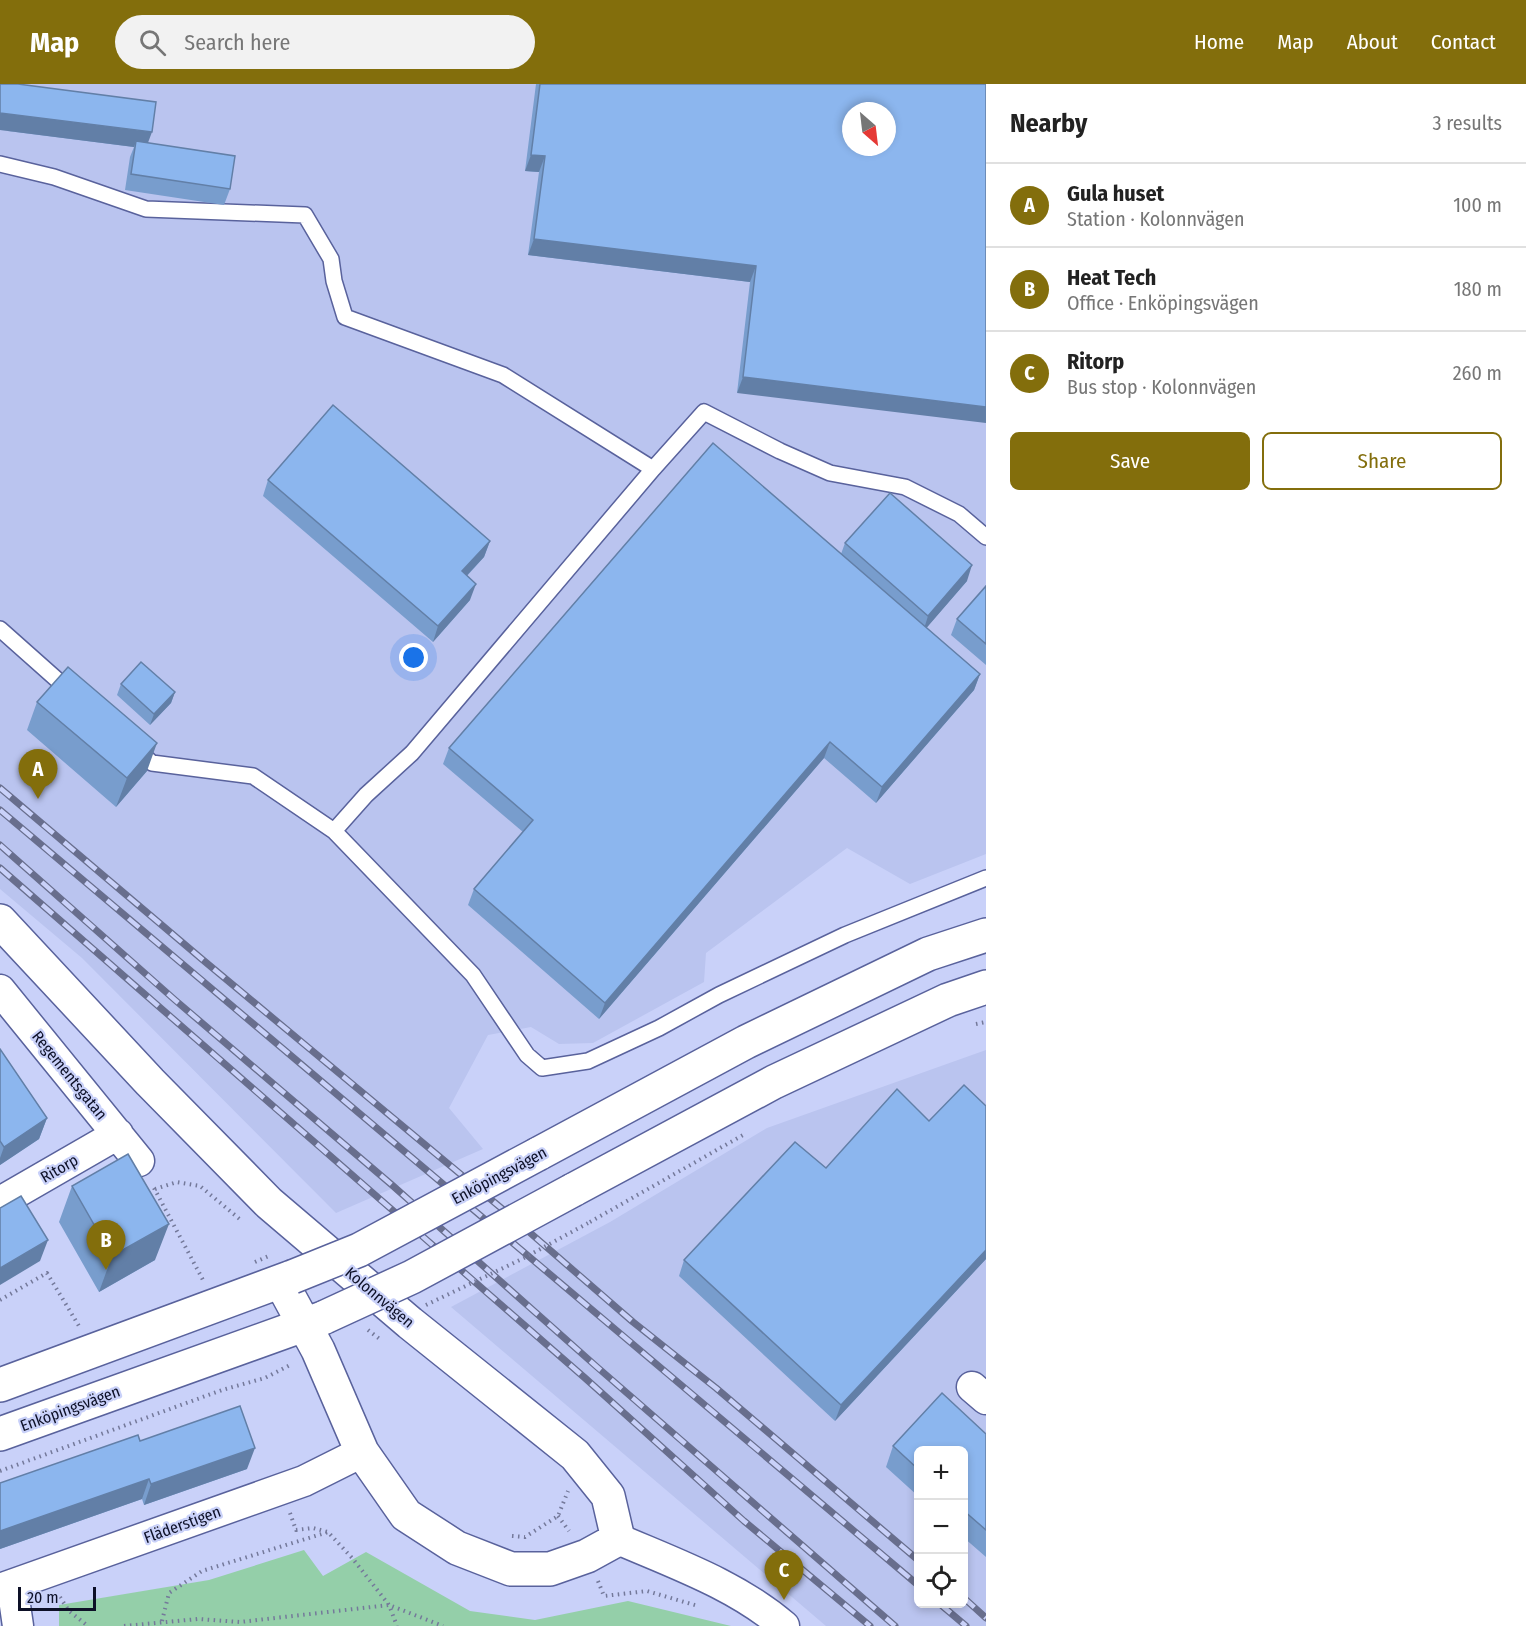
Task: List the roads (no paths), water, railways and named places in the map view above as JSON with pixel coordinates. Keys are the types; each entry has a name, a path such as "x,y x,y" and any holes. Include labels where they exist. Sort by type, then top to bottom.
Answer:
{"main road":[{"name":"Kolonnvägen","path":"0,921 150,1082 269,1203 410,1323 575,1455 608,1496 618,1539"},
{"name":"Enköpingsvägen","path":"0,1385 359,1250 746,1042 928,954 986,935"},
{"name":"Enköpingsvägen","path":"0,1434 315,1331 774,1082 948,1000 986,987"},
{"path":"286,1279 315,1331 362,1452 406,1515 457,1548 511,1569 550,1569 587,1556 618,1539"}],"street":[{"name":"Regementsgatan","path":"0,990 139,1161"},
{"name":"Ritorp","path":"0,1202 118,1134"},
{"name":"Fläderstigen","path":"6,1587 303,1481 362,1452"},
{"path":"618,1539 711,1578 764,1609 784,1626"},
{"path":"6,1587 18,1626"}],"lane":[{"path":"0,164 54,177 146,209 304,215 331,259 334,281 345,317 503,375 653,469"},
{"path":"334,831 366,795 412,753 704,412 780,451 830,473 905,487 959,514 986,537"},
{"path":"0,629 80,700"},
{"path":"125,740 152,763 253,776 334,831 473,975 527,1055 542,1068 588,1061 845,935 986,878"}],"railway":[{"path":"0,788 914,1557"},
{"path":"0,810 914,1582"},
{"path":"0,845 895,1626"},
{"path":"0,868 585,1378 744,1521 870,1626"},
{"path":"968,1602 986,1618"},
{"path":"945,1608 966,1626"}],"place":[{"name":"Gula huset","path":"38,799"},
{"name":"Heat Tech","path":"106,1270"},
{"name":"Ritorp","path":"784,1600"}]}
